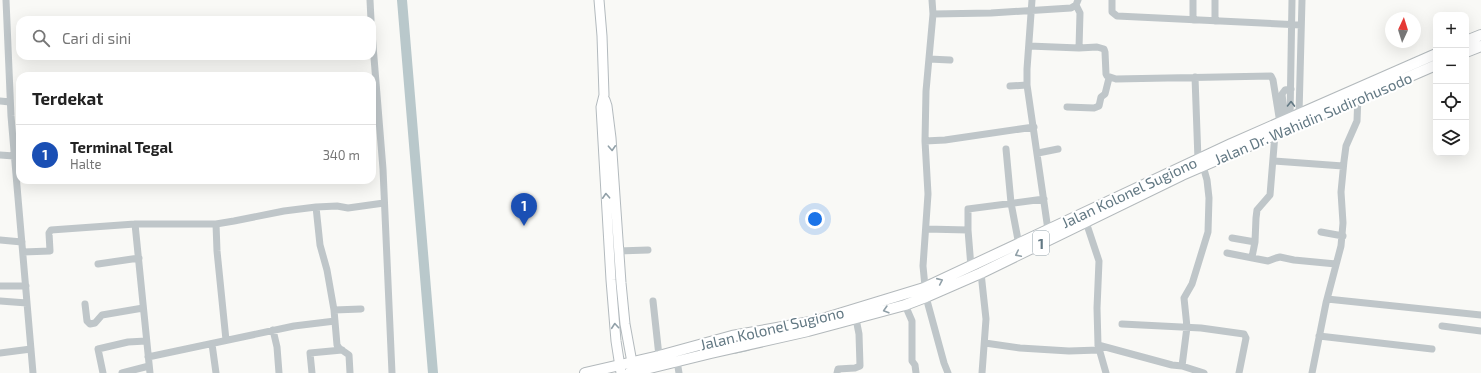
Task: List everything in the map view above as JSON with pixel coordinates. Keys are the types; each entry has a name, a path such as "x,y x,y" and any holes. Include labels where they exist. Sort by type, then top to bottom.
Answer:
{"highway":[{"path":"1469,49 1479,41"},
{"name":"Jalan Kolonel Sugiono","path":"1200,163 1231,144 1289,119 1358,93 1433,56"},
{"name":"Jalan Dr. Wahidin Sudirohusodo","path":"631,369 678,367 905,305 925,293 981,273 1084,217 1200,163 1276,134 1358,93 1433,66"},
{"name":"Jalan Kolonel Sugiono","path":"585,373 617,369 631,369 659,356 732,336 816,321 925,293 971,267 1048,230 1084,217"}],"main road":[{"path":"599,0 604,95 611,138 618,251 617,369"},
{"path":"604,95 602,107 617,295 631,369"}],"street":[{"path":"6,0 4,41 10,102 16,135 14,156 16,168"},
{"path":"370,0 371,16"},
{"path":"932,0 933,14 926,90 925,142 928,194 923,266 925,293 948,373"},
{"path":"1032,0 1027,85 1048,230"},
{"path":"1112,0 1112,12 1116,16 1301,25"},
{"path":"1192,20 1193,0"},
{"path":"1215,0 1215,21"},
{"path":"1289,119 1282,94 1285,90 1291,89 1292,0"},
{"path":"1289,119 1301,25 1302,0"},
{"path":"933,14 991,14 1072,8 1077,2"},
{"path":"1077,2 1080,13 1079,48"},
{"path":"1029,46 1079,48 1097,47 1104,49 1106,52 1106,74 1109,78 1105,94 1101,97 1099,106 1094,108 1067,107"},
{"path":"929,59 950,60"},
{"path":"374,60 375,72"},
{"path":"1182,366 1187,327 1184,298 1192,284 1208,232 1209,198 1207,180 1200,163 1195,77"},
{"path":"1109,78 1272,77 1289,119"},
{"path":"376,82 383,169 392,373"},
{"path":"1010,86 1027,85"},
{"path":"1312,373 1323,337 1328,299 1342,236 1343,223 1341,192 1343,166 1346,146 1357,120 1358,93"},
{"path":"0,101 10,102"},
{"path":"925,142 1034,127"},
{"path":"1252,257 1255,242 1257,211 1269,197 1276,134"},
{"path":"1006,149 1019,245"},
{"path":"1038,153 1058,149"},
{"path":"0,155 14,156"},
{"path":"1274,161 1343,166"},
{"path":"18,184 33,373"},
{"path":"971,267 968,209 1012,202 1044,199"},
{"path":"23,252 50,251 49,233 51,230 135,224 216,224 284,211 316,207 337,206 348,208 384,203"},
{"path":"316,207 320,245 327,270 334,310 337,345 349,355 350,373"},
{"path":"1084,217 1099,261 1097,308 1099,348 1106,373"},
{"path":"122,373 149,369 135,224"},
{"path":"216,224 217,251 226,340"},
{"path":"926,229 968,230"},
{"path":"1321,232 1342,236"},
{"path":"1232,238 1255,242"},
{"path":"0,240 22,242"},
{"path":"618,251 648,250"},
{"path":"1227,253 1268,261 1280,257 1294,260 1336,264"},
{"path":"98,264 139,258"},
{"path":"981,273 986,319 982,373"},
{"path":"0,286 26,286"},
{"path":"1328,299 1481,315"},
{"path":"0,301 27,303"},
{"path":"653,301 659,356"},
{"path":"85,304 87,321 90,324 95,323 102,315 143,308"},
{"path":"905,305 912,321 912,361 915,365 916,373"},
{"path":"334,310 361,309"},
{"path":"837,373 838,369 858,368 860,366 859,334 856,318"},
{"path":"148,357 272,330 310,323 335,321"},
{"path":"1122,324 1136,328 1187,327 1245,335 1246,338 1239,373"},
{"path":"1442,326 1481,331"},
{"path":"272,330 277,347 279,373"},
{"path":"1323,337 1432,349"},
{"path":"103,373 98,349 128,342 146,341"},
{"path":"212,344 216,373"},
{"path":"985,344 1069,351 1099,348 1182,366 1204,373"},
{"path":"0,353 31,349"},
{"path":"312,373 310,353 342,350"}],"waterway":[{"path":"402,0 433,373"},
{"path":"735,353 749,350"}],"place":[{"name":"Terminal Tegal","path":"524,226"}]}
